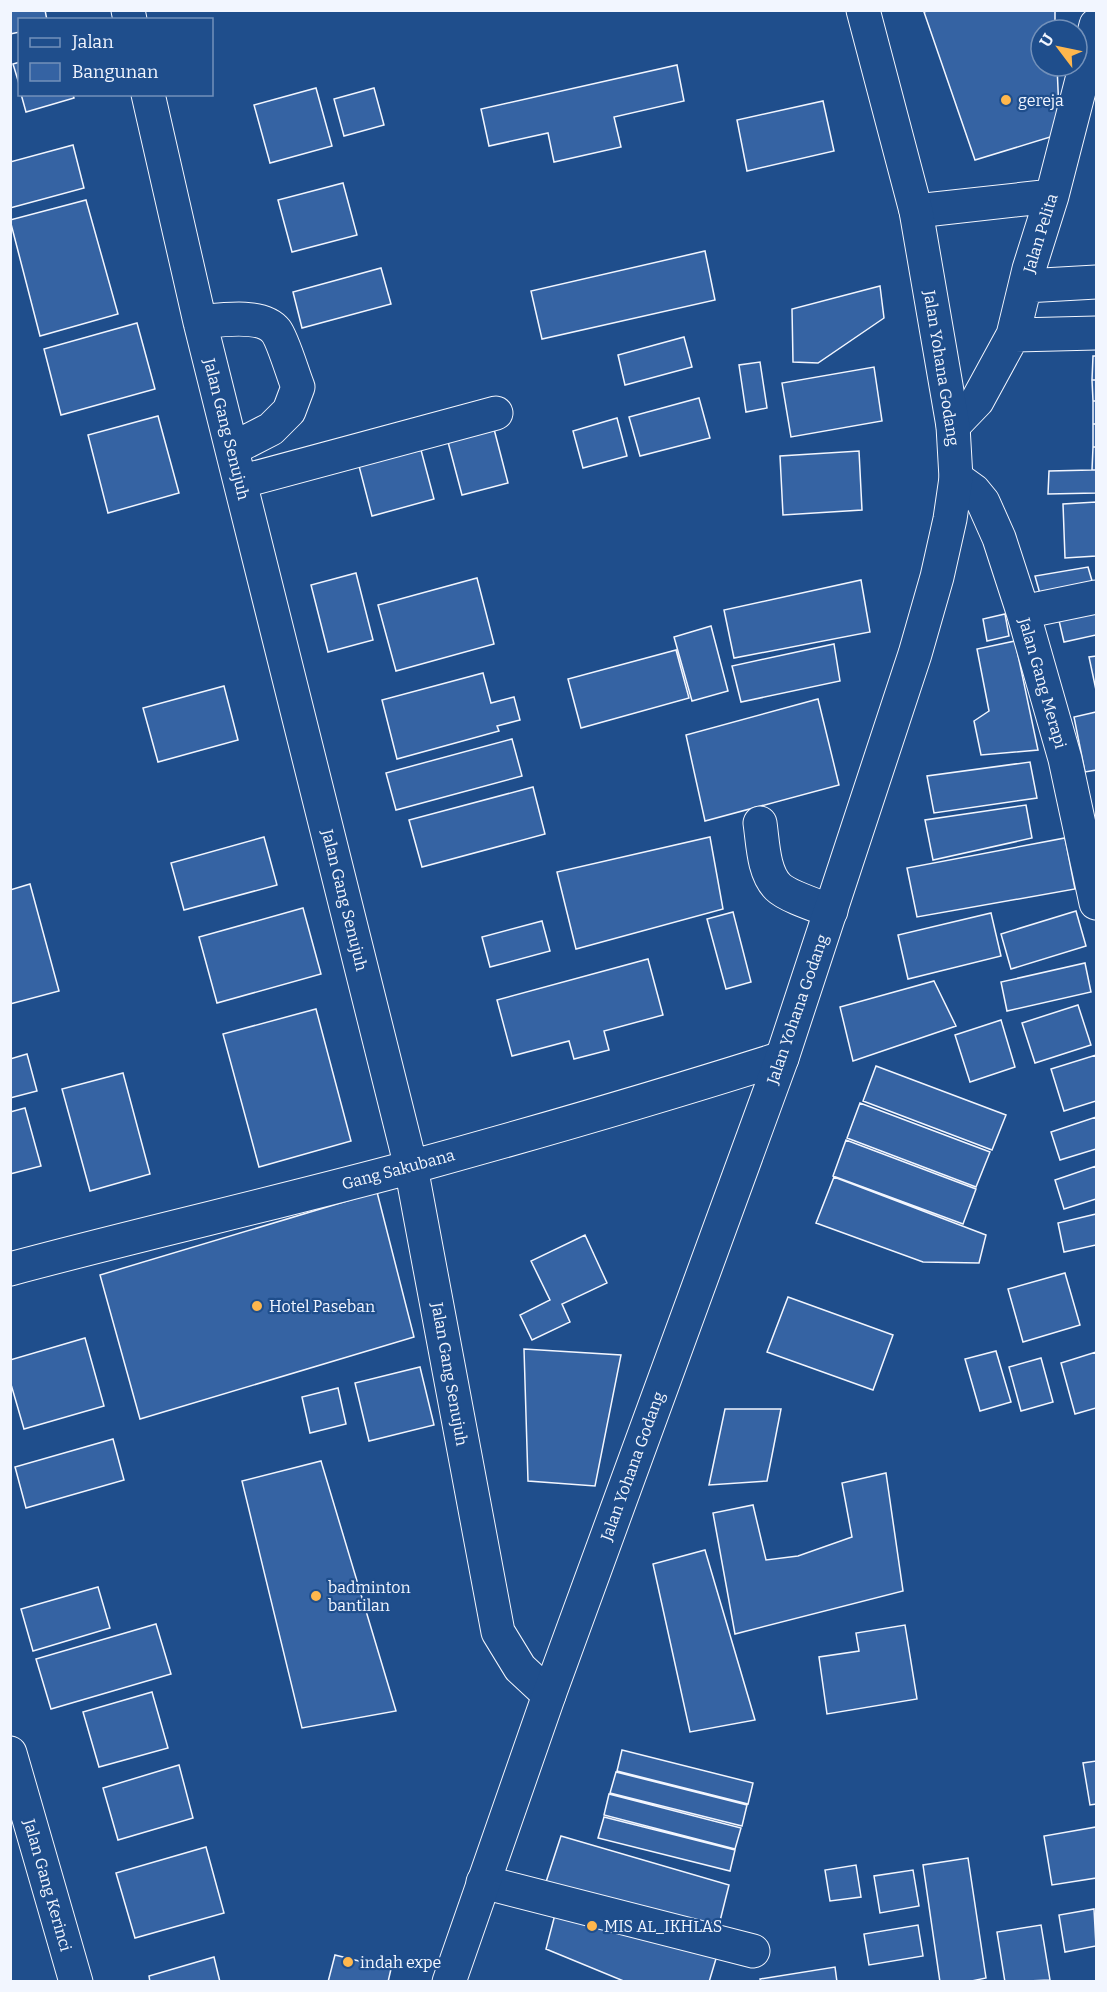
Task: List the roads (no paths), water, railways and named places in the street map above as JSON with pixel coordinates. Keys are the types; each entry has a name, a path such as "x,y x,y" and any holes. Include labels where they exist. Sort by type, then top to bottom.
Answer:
{"street":[{"name":"Jalan Yohana Godang","path":"449,1982 549,1695 782,1058 915,654 938,577 956,478 953,426 916,211 863,10"},
{"name":"Jalan Pelita","path":"953,426 977,401 1013,335 1025,286 1089,81 1096,34"},
{"name":"Jalan Gang Senujuh","path":"148,96 200,322 411,1167 498,1632 520,1668 549,1695"},
{"path":"916,211 1052,196"},
{"path":"1025,286 1096,282"},
{"path":"200,322 246,319 261,321 276,330 298,387 290,411 271,429 232,449"},
{"path":"1013,335 1096,333"},
{"path":"240,482 496,413"},
{"name":"Jalan Gang Merapi","path":"956,478 974,491 983,502 999,538 1023,612 1091,855 1096,903"},
{"path":"1023,612 1096,597"},
{"path":"760,823 768,870 778,888 831,911"},
{"name":"Gang Sakubana","path":"10,1269 411,1167 782,1058"},
{"name":"Jalan Gang Kerinci","path":"10,1753 76,1982"},
{"path":"483,1882 753,1951"}],"place":[{"name":"gereja","path":"1006,100"},
{"name":"Hotel Paseban","path":"257,1306"},
{"name":"badminton bantilan","path":"316,1596"},
{"name":"MIS AL_IKHLAS","path":"592,1926"},
{"name":"indah expe","path":"348,1962"}]}
